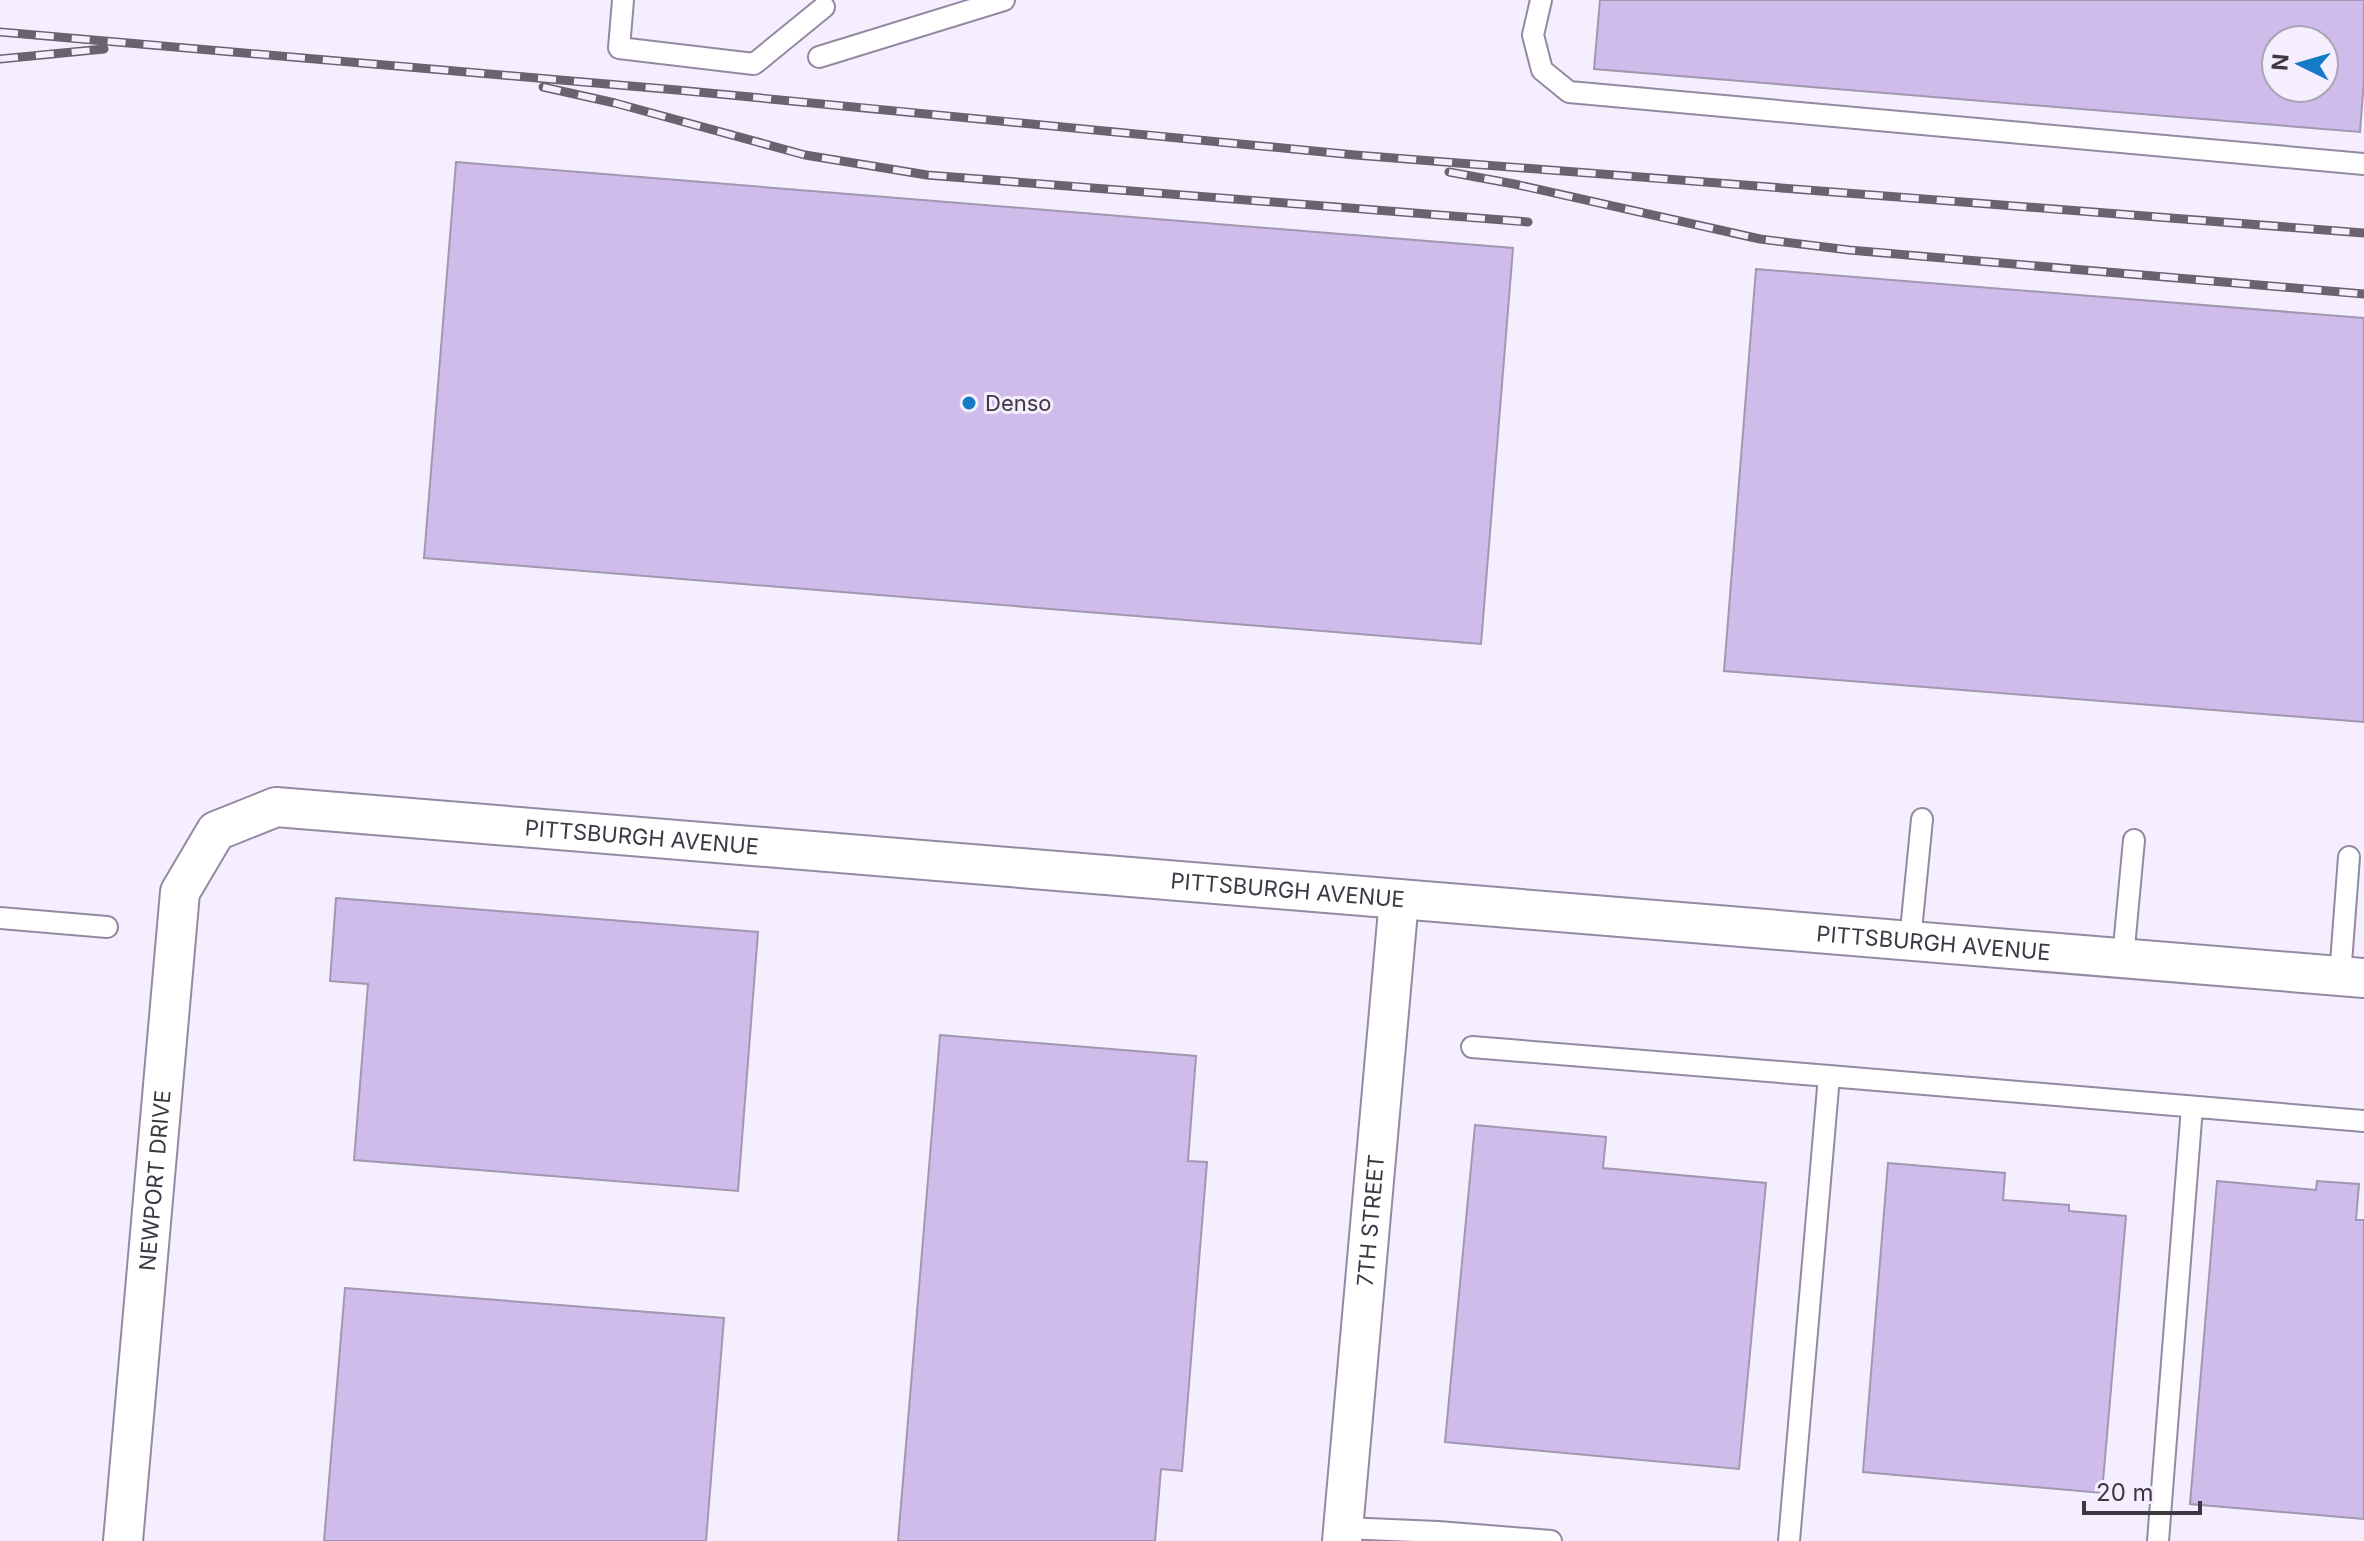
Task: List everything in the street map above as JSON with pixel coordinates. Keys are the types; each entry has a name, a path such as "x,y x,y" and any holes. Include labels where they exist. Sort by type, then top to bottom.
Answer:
{"street":[{"name":"PITTSBURGH AVENUE","path":"216,831 276,807 2352,977"},
{"name":"NEWPORT DRIVE","path":"123,1541 180,892 216,831"},
{"name":"7TH STREET","path":"1343,1534 1399,899"}],"lane":[{"path":"623,0 619,48 754,64 824,7"},
{"path":"819,57 1004,0"},
{"path":"1541,0 1533,35 1542,70 1569,92 2364,164"},
{"path":"1910,941 1922,819"},
{"path":"2123,958 2134,840"},
{"path":"2349,857 2352,977"},
{"path":"0,918 107,927"},
{"path":"1472,1047 2364,1121"},
{"path":"1789,1541 1829,1076"},
{"path":"2158,1541 2192,1107"},
{"path":"1343,1534 1438,1532 1551,1541"}],"building":[{"path":"1600,0 2364,0 2360,132 1594,69"},
{"name":"Denso","path":"456,162 1513,248 1481,644 424,558"},
{"path":"1756,269 2364,318 2364,722 1724,671"},
{"path":"336,898 758,932 738,1191 354,1160 368,984 330,981"},
{"path":"940,1035 1196,1056 1188,1161 1207,1162 1182,1471 1161,1469 1155,1541 898,1541"},
{"path":"1475,1125 1606,1137 1603,1168 1766,1183 1739,1469 1445,1442"},
{"path":"1888,1163 2005,1173 2003,1200 2069,1205 2069,1211 2126,1216 2102,1493 1863,1472"},
{"path":"2217,1181 2316,1190 2317,1181 2359,1184 2356,1220 2364,1220 2364,1519 2190,1504"},
{"path":"345,1288 724,1318 706,1541 324,1541"}],"railway":[{"path":"0,32 677,90 1355,155 2364,233"},
{"path":"0,59 104,49"},
{"path":"543,87 615,103 805,155 927,175 1528,222"},
{"path":"1449,172 1760,239 1849,250 2364,294"}],"place":[{"name":"Denso","path":"969,403"}]}
